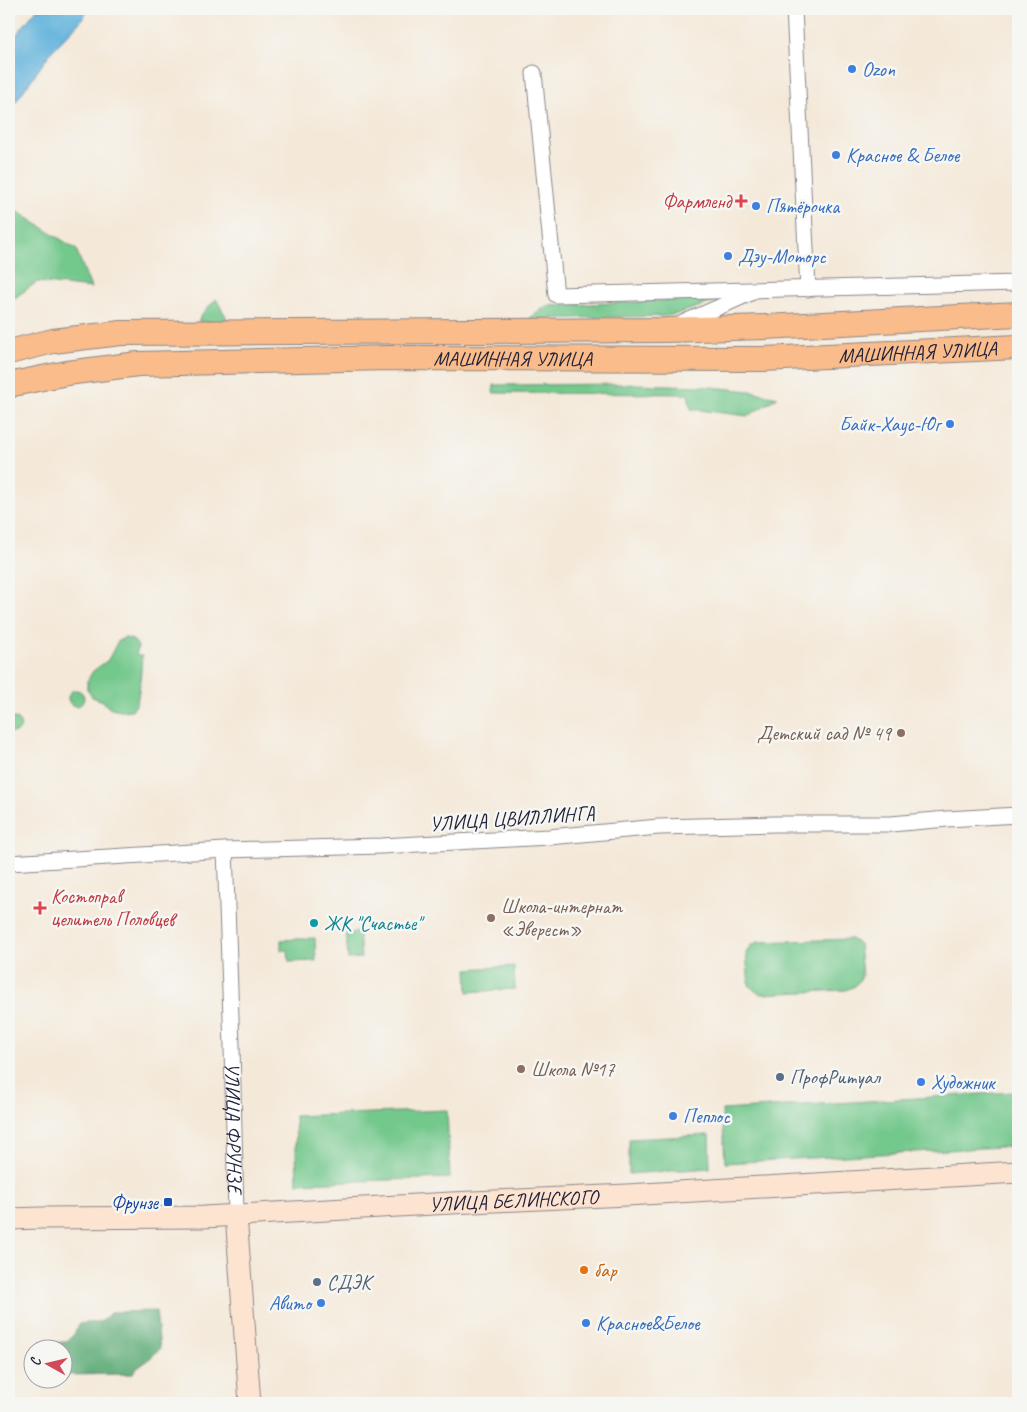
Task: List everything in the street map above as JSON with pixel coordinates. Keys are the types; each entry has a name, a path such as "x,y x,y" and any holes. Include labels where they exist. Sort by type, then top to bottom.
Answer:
{"main road":[{"name":"МАШИННАЯ УЛИЦА","path":"9,352 53,340 121,333 666,330 1018,314"},
{"name":"МАШИННАЯ УЛИЦА","path":"9,386 67,373 138,364 389,358 763,359 1018,347"},
{"name":"УЛИЦА БЕЛИНСКОГО","path":"9,1219 168,1218 236,1215 1018,1172"},
{"name":"УЛИЦА ФРУНЗЕ","path":"236,1215 250,1403"}],"street":[{"path":"794,9 808,289"},
{"path":"534,73 556,295 1018,283"},
{"path":"666,330 760,290"},
{"name":"УЛИЦА ЦВИЛЛИНГА","path":"9,863 225,850 381,846 549,837 658,827 891,824 1018,816"},
{"name":"УЛИЦА ФРУНЗЕ","path":"225,850 236,1215"}],"green space":[{"path":"9,206 76,249 91,288 37,282 9,302"},
{"path":"725,298 677,314 665,316 529,319 546,306"},
{"path":"216,299 229,322 198,322 202,314"},
{"path":"635,384 702,386 750,391 778,397 748,416 691,409 688,394 493,393 494,385"},
{"path":"124,638 135,642 138,647 136,655 142,656 137,700 133,709 127,711 109,708 103,701 92,697 87,689 87,681 93,671 108,660 118,641"},
{"path":"76,690 84,698 76,706 68,698"},
{"path":"13,718 20,722 21,725 17,732 13,733 9,732 9,719"},
{"path":"359,932 361,958 348,959 346,933"},
{"path":"315,938 316,961 289,962 288,950 281,950 281,940"},
{"path":"851,939 859,944 862,976 855,986 846,990 762,994 755,991 749,985 746,953 751,945 758,942"},
{"path":"514,966 515,989 468,992 467,969"},
{"path":"1013,1092 1017,1146 725,1163 722,1110"},
{"path":"447,1110 450,1178 297,1183 295,1116"},
{"path":"709,1135 710,1168 629,1174 629,1139"},
{"path":"156,1311 160,1349 132,1374 72,1375 72,1340 68,1340 75,1333 79,1324 102,1321 111,1312"}],"water":[{"path":"37,9 89,9 79,23 52,51 9,111 9,44"}],"place":[{"name":"Ozon","path":"852,69"},
{"name":"Красное & Белое","path":"836,155"},
{"name":"Фармленд","path":"741,201"},
{"name":"Пятёрочка","path":"756,206"},
{"name":"Дэу-Моторс","path":"728,256"},
{"name":"Байк-Хаус-Юг","path":"950,424"},
{"name":"Детский сад № 49","path":"901,733"},
{"name":"Костоправ целитель Половцев","path":"40,908"},
{"name":"Школа-интернат «Эверест»","path":"491,918"},
{"name":"ЖК \"Счастье\"","path":"314,923"},
{"name":"Школа №17","path":"521,1069"},
{"name":"ПрофРитуал","path":"780,1077"},
{"name":"Художник","path":"921,1082"},
{"name":"Пеплос","path":"673,1116"},
{"name":"Фрунзе","path":"168,1202"},
{"name":"бар","path":"584,1270"},
{"name":"СДЭК","path":"317,1282"},
{"name":"Авито","path":"321,1303"},
{"name":"Красное&Белое","path":"586,1323"}]}
